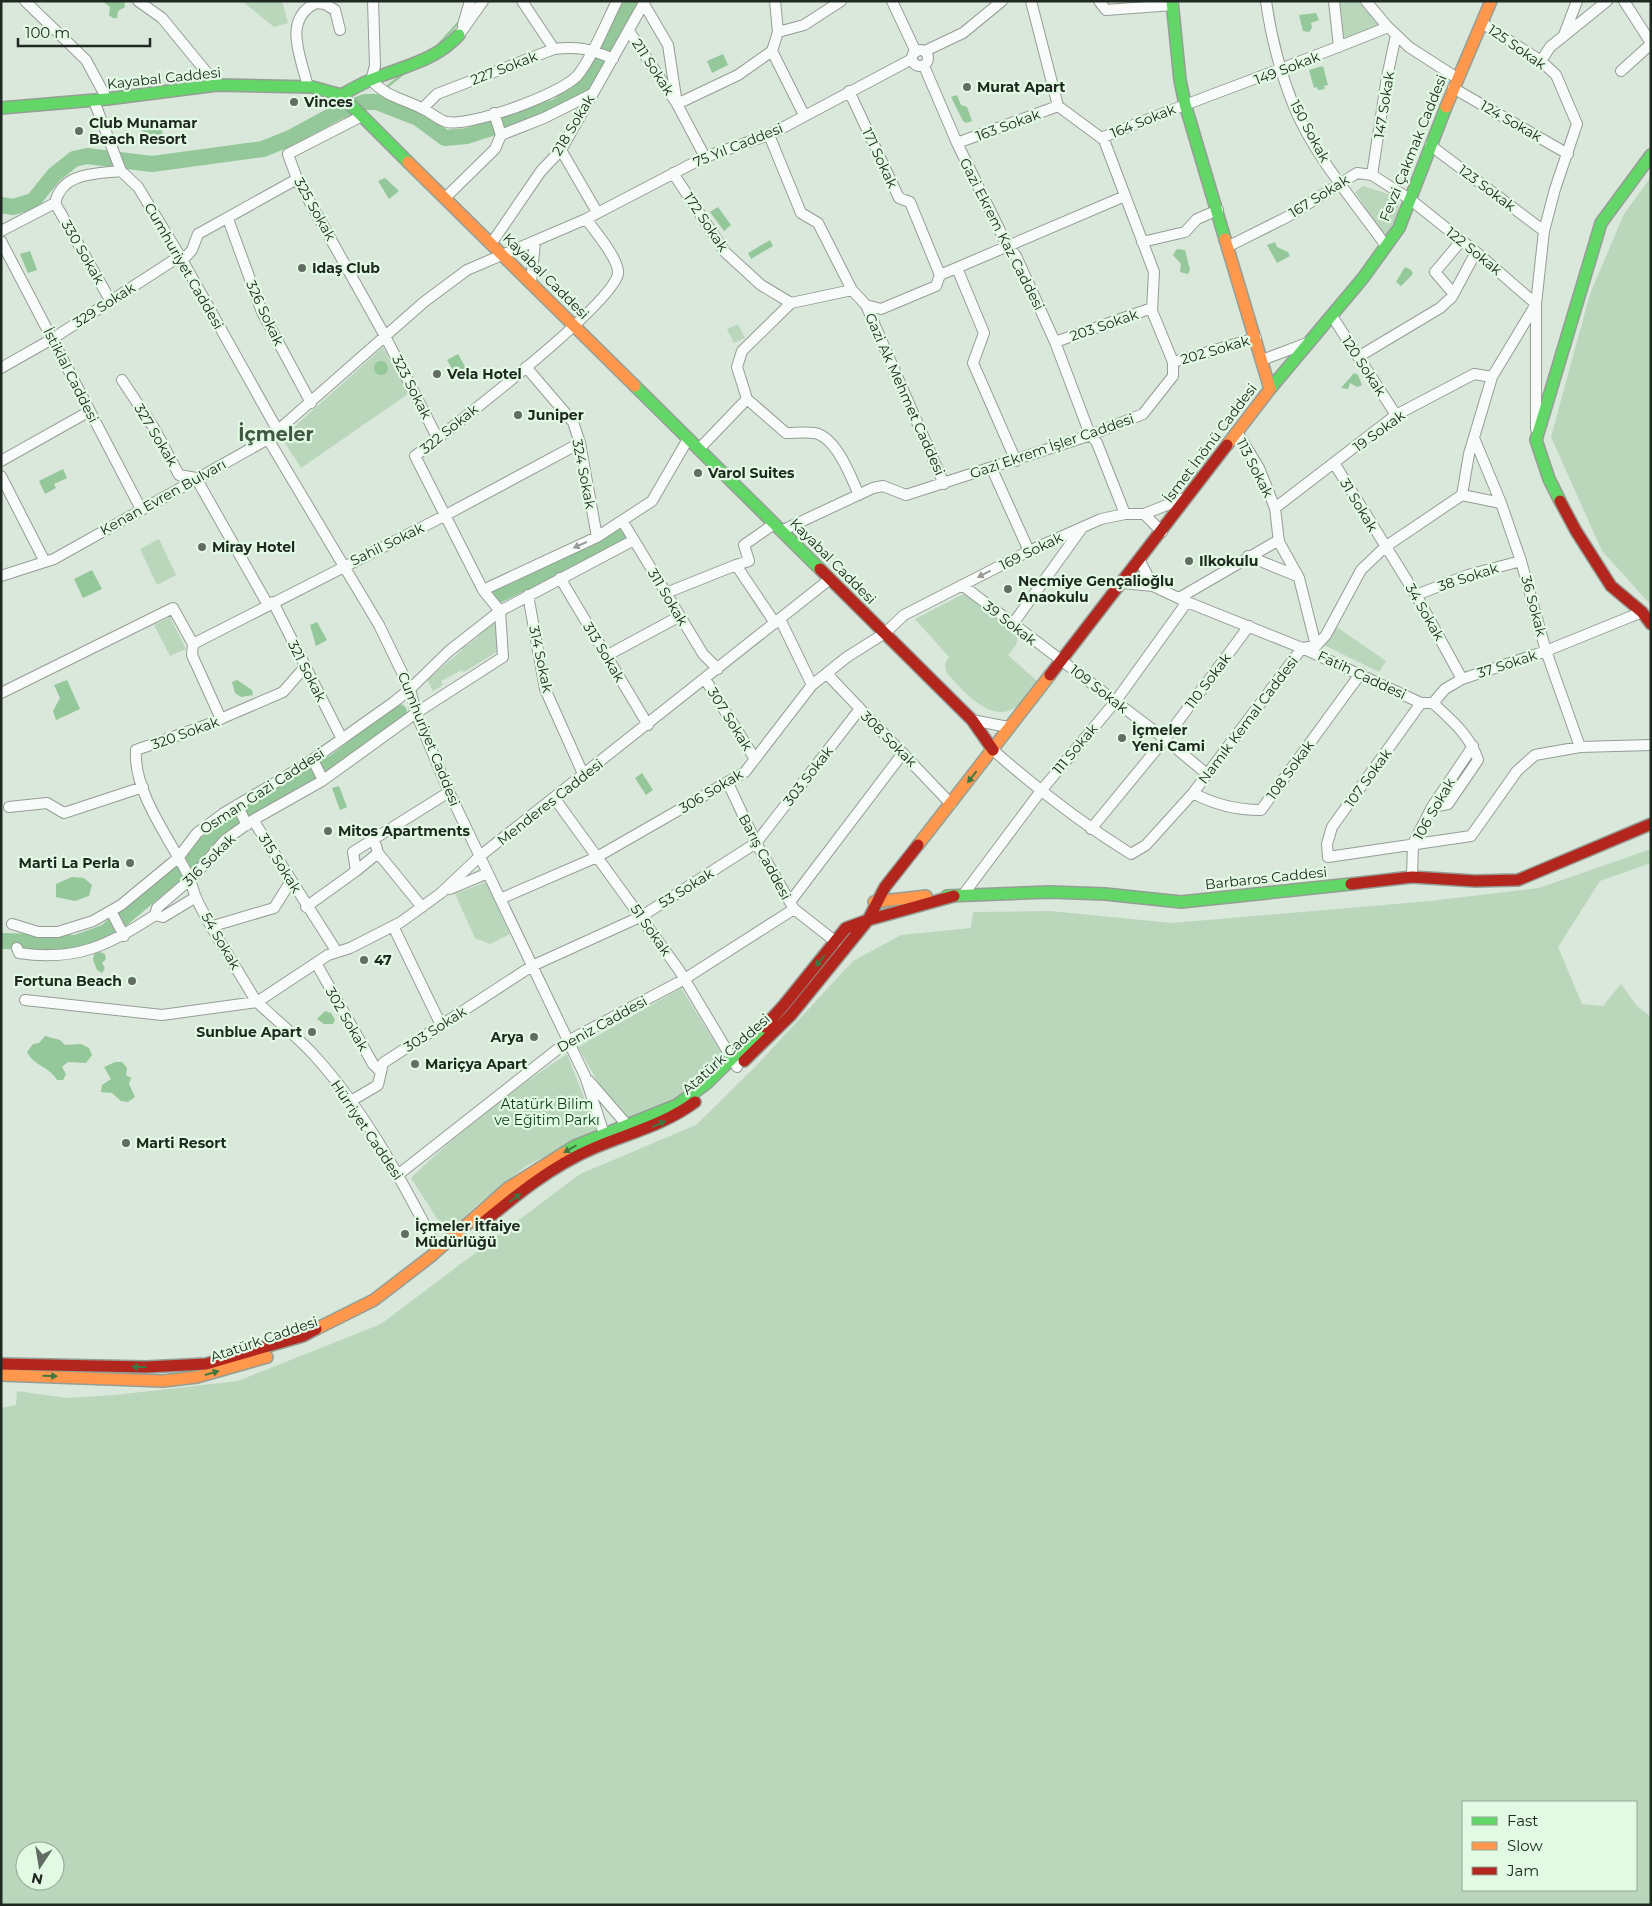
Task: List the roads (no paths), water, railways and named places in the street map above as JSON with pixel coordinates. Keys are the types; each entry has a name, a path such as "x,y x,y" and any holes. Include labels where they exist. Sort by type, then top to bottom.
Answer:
{"street":[{"path":"138,1 162,18 217,85"},
{"path":"371,80 376,66 373,1"},
{"path":"459,35 470,1"},
{"path":"343,98 371,80 426,60 449,48 483,1"},
{"path":"522,1 554,49"},
{"path":"371,80 382,91 401,101 423,108 445,121 462,123 534,101 561,88 577,76 617,1"},
{"path":"677,104 738,74 772,51 778,32 775,1"},
{"path":"778,32 804,25 841,1"},
{"path":"892,1 917,54"},
{"path":"986,1 989,12"},
{"name":"75 Yıl Caddesi","path":"503,255 586,219 705,157 769,135 917,54 963,33 1002,1"},
{"path":"1031,1 1058,106 1104,140 1154,272 1152,308 1173,362"},
{"path":"1099,1 1106,10 1173,3"},
{"name":"150 Sokak","path":"1266,1 1270,25 1295,109 1317,149 1386,246"},
{"path":"1334,1 1339,48"},
{"name":"124 Sokak","path":"1366,1 1388,27 1409,47 1455,83 1568,154"},
{"name":"Fevzi Çakmak Caddesi","path":"1270,389 1332,316 1399,228 1455,83 1491,1"},
{"path":"1564,36 1577,1"},
{"path":"1541,61 1550,47 1606,1"},
{"path":"1621,71 1651,44 1624,1"},
{"path":"27,2 86,60 107,100"},
{"path":"307,83 295,34 300,14 316,2 332,7 337,16 340,30"},
{"name":"218 Sokak","path":"491,244 541,171 561,150 645,3"},
{"name":"211 Sokak","path":"645,3 668,45 677,104"},
{"name":"İsmet İnönü Caddesi","path":"1001,737 1060,659 1140,561 1270,389 1185,104 1180,80 1173,3"},
{"name":"125 Sokak","path":"1482,23 1541,61 1556,75 1577,124 1568,154"},
{"name":"149 Sokak","path":"1185,104 1283,70 1388,27"},
{"name":"211 Sokak","path":"629,31 677,104 705,157"},
{"name":"147 Sokak","path":"1372,175 1387,77 1396,35"},
{"name":"227 Sokak","path":"423,108 436,94 554,49 570,47 593,49"},
{"path":"593,49 613,59"},
{"path":"772,51 804,115"},
{"name":"Gazi Ekrem Kaz Caddesi","path":"917,54 917,66 924,66 957,143 1008,246 1016,256 1055,342 1091,435 1098,443 1125,514"},
{"name":"Kayabal Caddesi","path":"1,108 107,100 217,85 312,87 343,98 972,720 993,750"},
{"name":"171 Sokak","path":"849,91 898,198 910,202 940,275"},
{"path":"501,135 544,118 592,94"},
{"name":"Cumhuriyet Caddesi","path":"94,101 121,171 138,187 181,258 278,432"},
{"name":"164 Sokak","path":"1101,138 1185,104"},
{"name":"163 Sokak","path":"957,143 1058,106"},
{"path":"445,198 495,149 501,135 494,113"},
{"name":"325 Sokak","path":"362,116 288,154 297,178 385,336"},
{"path":"769,135 801,214 818,223 852,290 790,304 742,351 737,367 747,398 786,432 815,433 832,445 843,459 859,495"},
{"name":"123 Sokak","path":"1430,145 1544,231"},
{"path":"561,150 597,212"},
{"path":"1568,154 1555,189 1544,231 1536,304 1536,440 1549,479 1576,531 1611,586 1642,612 1651,624"},
{"path":"1536,440 1601,223 1651,155"},
{"path":"1,231 55,203 58,192 68,182 86,175 121,171"},
{"name":"172 Sokak","path":"673,173 725,252 761,285 790,304"},
{"name":"167 Sokak","path":"1227,247 1287,217 1357,173 1372,175"},
{"path":"1372,175 1411,200"},
{"name":"329 Sokak","path":"1,368 52,339 110,300 181,258 192,250 198,234 228,219 297,178"},
{"path":"866,305 880,308 936,286 940,275 1125,196"},
{"name":"122 Sokak","path":"1411,200 1476,252 1536,304"},
{"name":"330 Sokak","path":"55,203 110,300"},
{"path":"1142,242 1185,232 1197,219 1218,210"},
{"name":"326 Sokak","path":"228,219 262,312 311,403"},
{"path":"574,326 615,282 618,271 614,259 586,219"},
{"name":"İstiklal Caddesi","path":"1,241 4,253 52,339 88,412 141,509"},
{"path":"1453,293 1435,272 1461,241"},
{"path":"531,283 535,242"},
{"path":"1358,357 1440,308 1452,297 1476,252"},
{"name":"Kenan Evren Bulvarı","path":"1,576 44,560 54,559 278,432 424,302 467,270 503,255"},
{"path":"957,268 984,333 973,363 1016,461"},
{"name":"Gazi Ak Mehmet Caddesi","path":"852,290 866,305 944,484"},
{"path":"1316,646 1326,635 1361,570 1385,547 1462,495 1474,438 1492,377 1536,304"},
{"name":"203 Sokak","path":"1055,342 1152,308"},
{"name":"120 Sokak","path":"1332,316 1396,416"},
{"name":"322 Sokak","path":"483,590 415,456 574,326"},
{"name":"323 Sokak","path":"385,336 438,439"},
{"name":"202 Sokak","path":"1173,362 1256,338"},
{"path":"1262,360 1311,341"},
{"name":"Gazi Ekrem İşler Caddesi","path":"736,565 749,561 744,545 778,527 883,486 906,495 1016,461 1091,435 1143,414 1173,376 1173,362"},
{"name":"324 Sokak","path":"526,367 572,422 580,443 597,537"},
{"name":"19 Sokak","path":"1275,508 1396,416 1474,374 1492,377"},
{"name":"327 Sokak","path":"122,380 154,428 179,475 196,478"},
{"path":"699,450 747,398"},
{"path":"1,461 88,412"},
{"name":"113 Sokak","path":"1237,432 1258,468 1275,508 1279,540 1297,576 1316,646"},
{"name":"Cumhuriyet Caddesi","path":"268,438 342,566 379,625 410,689 416,713 449,792 585,1076 608,1138"},
{"path":"416,713 503,657 500,611 483,590 597,537 623,522 652,501 688,438"},
{"name":"36 Sokak","path":"1474,438 1502,504 1522,561 1546,652 1580,747"},
{"name":"Sahil Sokak","path":"193,644 342,566 444,516 580,443"},
{"name":"31 Sokak","path":"1334,463 1385,547"},
{"path":"992,469 1029,551"},
{"path":"1,476 44,560"},
{"name":"321 Sokak","path":"196,478 271,604 342,739"},
{"path":"1462,495 1502,504"},
{"name":"169 Sokak","path":"885,633 904,615 1029,551 1101,518 1125,514 1144,514 1188,497"},
{"path":"1144,514 1162,532"},
{"name":"311 Sokak","path":"623,522 703,654"},
{"path":"1012,625 1082,527"},
{"name":"Osman Gazi Caddesi","path":"12,924 38,932 58,932 113,914 121,905 180,860 197,833 314,763 342,739 410,689 450,651 500,611 634,540"},
{"path":"1183,600 1248,556 1279,540"},
{"name":"34 Sokak","path":"1385,547 1416,595 1462,679"},
{"path":"1248,556 1297,576"},
{"path":"1140,561 1154,586"},
{"name":"38 Sokak","path":"1416,595 1468,575 1522,561"},
{"path":"666,593 736,565 777,621 812,685"},
{"name":"313 Sokak","path":"560,578 648,724"},
{"name":"Menderes Caddesi","path":"257,1001 316,963 393,926 422,907 441,893 480,856 555,799 830,580"},
{"name":"Fatih Caddesi","path":"1122,583 1154,586 1183,600 1361,673 1421,703 1433,703"},
{"name":"39 Sokak","path":"962,585 1046,651 1060,659"},
{"name":"314 Sokak","path":"528,595 545,689 584,776"},
{"name":"111 Sokak","path":"959,896 1040,792 1114,702 1183,600"},
{"path":"1,693 173,608 193,644 192,655 222,719"},
{"name":"37 Sokak","path":"1433,703 1445,689 1462,679 1546,652 1642,612"},
{"path":"606,656 680,616"},
{"name":"110 Sokak","path":"1091,829 1165,739 1249,626"},
{"name":"306 Sokak","path":"500,899 597,857 745,772 812,685 885,633"},
{"name":"Namık Kemal Caddesi","path":"993,750 1040,792 1091,829 1131,854 1146,845 1208,775 1302,648 1316,646"},
{"path":"703,654 718,669"},
{"name":"307 Sokak","path":"703,654 704,667 708,677 755,759"},
{"name":"109 Sokak","path":"1060,659 1165,739 1208,775"},
{"name":"320 Sokak","path":"180,860 142,787 136,762 136,750 222,719 283,692 304,668"},
{"name":"108 Sokak","path":"1193,793 1210,802 1240,810 1261,810 1361,673"},
{"name":"308 Sokak","path":"826,674 951,804"},
{"name":"107 Sokak","path":"1413,846 1328,856 1327,844 1332,827 1421,703"},
{"name":"106 Sokak","path":"1412,877 1413,846 1432,807 1448,804 1478,760 1474,746 1461,729 1433,703"},
{"name":"303 Sokak","path":"756,843 859,710"},
{"name":"316 Sokak","path":"18,951 61,956 84,952 123,933 155,914 157,908 225,840 248,822 322,778 416,713"},
{"path":"972,720 1008,727"},
{"name":"Atatürk Caddesi","path":"1,1364 146,1367 206,1364 303,1336 374,1300 438,1250 508,1188 575,1146 608,1138 625,1137 679,1115 735,1063 792,1015 868,920 874,902 885,885 951,804 1001,737"},
{"path":"1413,846 1471,836 1517,771 1535,755 1580,747 1647,745"},
{"name":"Deniz Caddesi","path":"399,1174 568,1041 684,980 792,906 903,753"},
{"path":"314,763 322,778"},
{"name":"Barış Caddesi","path":"728,783 756,843 792,906 836,942"},
{"path":"9,807 47,803 64,813 142,787"},
{"path":"356,872 353,852 449,792"},
{"name":"51 Sokak","path":"555,799 642,916 735,1063"},
{"name":"315 Sokak","path":"238,808 291,881 337,952"},
{"name":"Barbaros Caddesi","path":"874,902 931,896 1059,892 1181,902 1412,877 1475,881 1518,880 1651,824"},
{"path":"374,839 378,853 422,907"},
{"name":"53 Sokak","path":"532,966 642,916 756,843"},
{"name":"315 Sokak","path":"306,906 356,872 378,853"},
{"name":"54 Sokak","path":"180,860 189,877 196,897 257,1001"},
{"path":"441,893 488,873"},
{"path":"213,926 274,908 291,881"},
{"name":"Atatürk Caddesi","path":"1,1375 172,1380 197,1377 305,1344 354,1321 404,1289 436,1265 515,1197 627,1125 677,1105 735,1063 846,928 868,920 959,896"},
{"path":"155,914 163,917 196,897"},
{"path":"113,914 123,933"},
{"path":"393,926 441,1026"},
{"name":"302 Sokak","path":"316,963 373,1064 381,1072"},
{"name":"303 Sokak","path":"351,1101 378,1085 383,1063 532,966"},
{"path":"25,1000 162,1016 257,1001"},
{"name":"Hürriyet Caddesi","path":"257,1001 312,1054 351,1101 399,1174 438,1250"},
{"name":"Cumhuriyet Caddesi","path":"585,1076 627,1125"},
{"path":"625,1137 627,1125"}],"waterway":[{"path":"1,205 13,207 33,201 54,175 74,159 87,156 152,164 263,149 290,138 338,112 365,102 377,102 418,118 445,138 467,136 558,106 587,82 631,1"},
{"path":"438,45 459,22"},
{"path":"388,86 403,74"},
{"path":"369,102 377,96"},
{"path":"496,596 623,535"},
{"path":"1,941 76,943 106,932 196,857 216,830 335,762 399,712"}],"place":[{"name":"Murat Apart","path":"967,87"},
{"name":"Vinces","path":"294,102"},
{"name":"Club Munamar Beach Resort","path":"79,131"},
{"name":"Idaş Club","path":"302,268"},
{"name":"Vela Hotel","path":"437,374"},
{"name":"Juniper","path":"518,415"},
{"name":"Varol Suites","path":"698,473"},
{"name":"Miray Hotel","path":"202,547"},
{"name":"Ilkokulu","path":"1189,561"},
{"name":"Necmiye Gençalioğlu Anaokulu","path":"1008,589"},
{"name":"İçmeler Yeni Cami","path":"1122,738"},
{"name":"Mitos Apartments","path":"328,831"},
{"name":"Marti La Perla","path":"130,863"},
{"name":"47","path":"364,960"},
{"name":"Fortuna Beach","path":"132,981"},
{"name":"Sunblue Apart","path":"312,1032"},
{"name":"Arya","path":"534,1037"},
{"name":"Mariçya Apart","path":"415,1064"},
{"name":"Marti Resort","path":"126,1143"},
{"name":"İçmeler İtfaiye Müdürlüğü","path":"405,1234"}],"district":[{"name":"İçmeler","path":"276,434"}],"park label":[{"name":"Atatürk Bilim ve Eğitim Parkı","path":"547,1112"}]}
